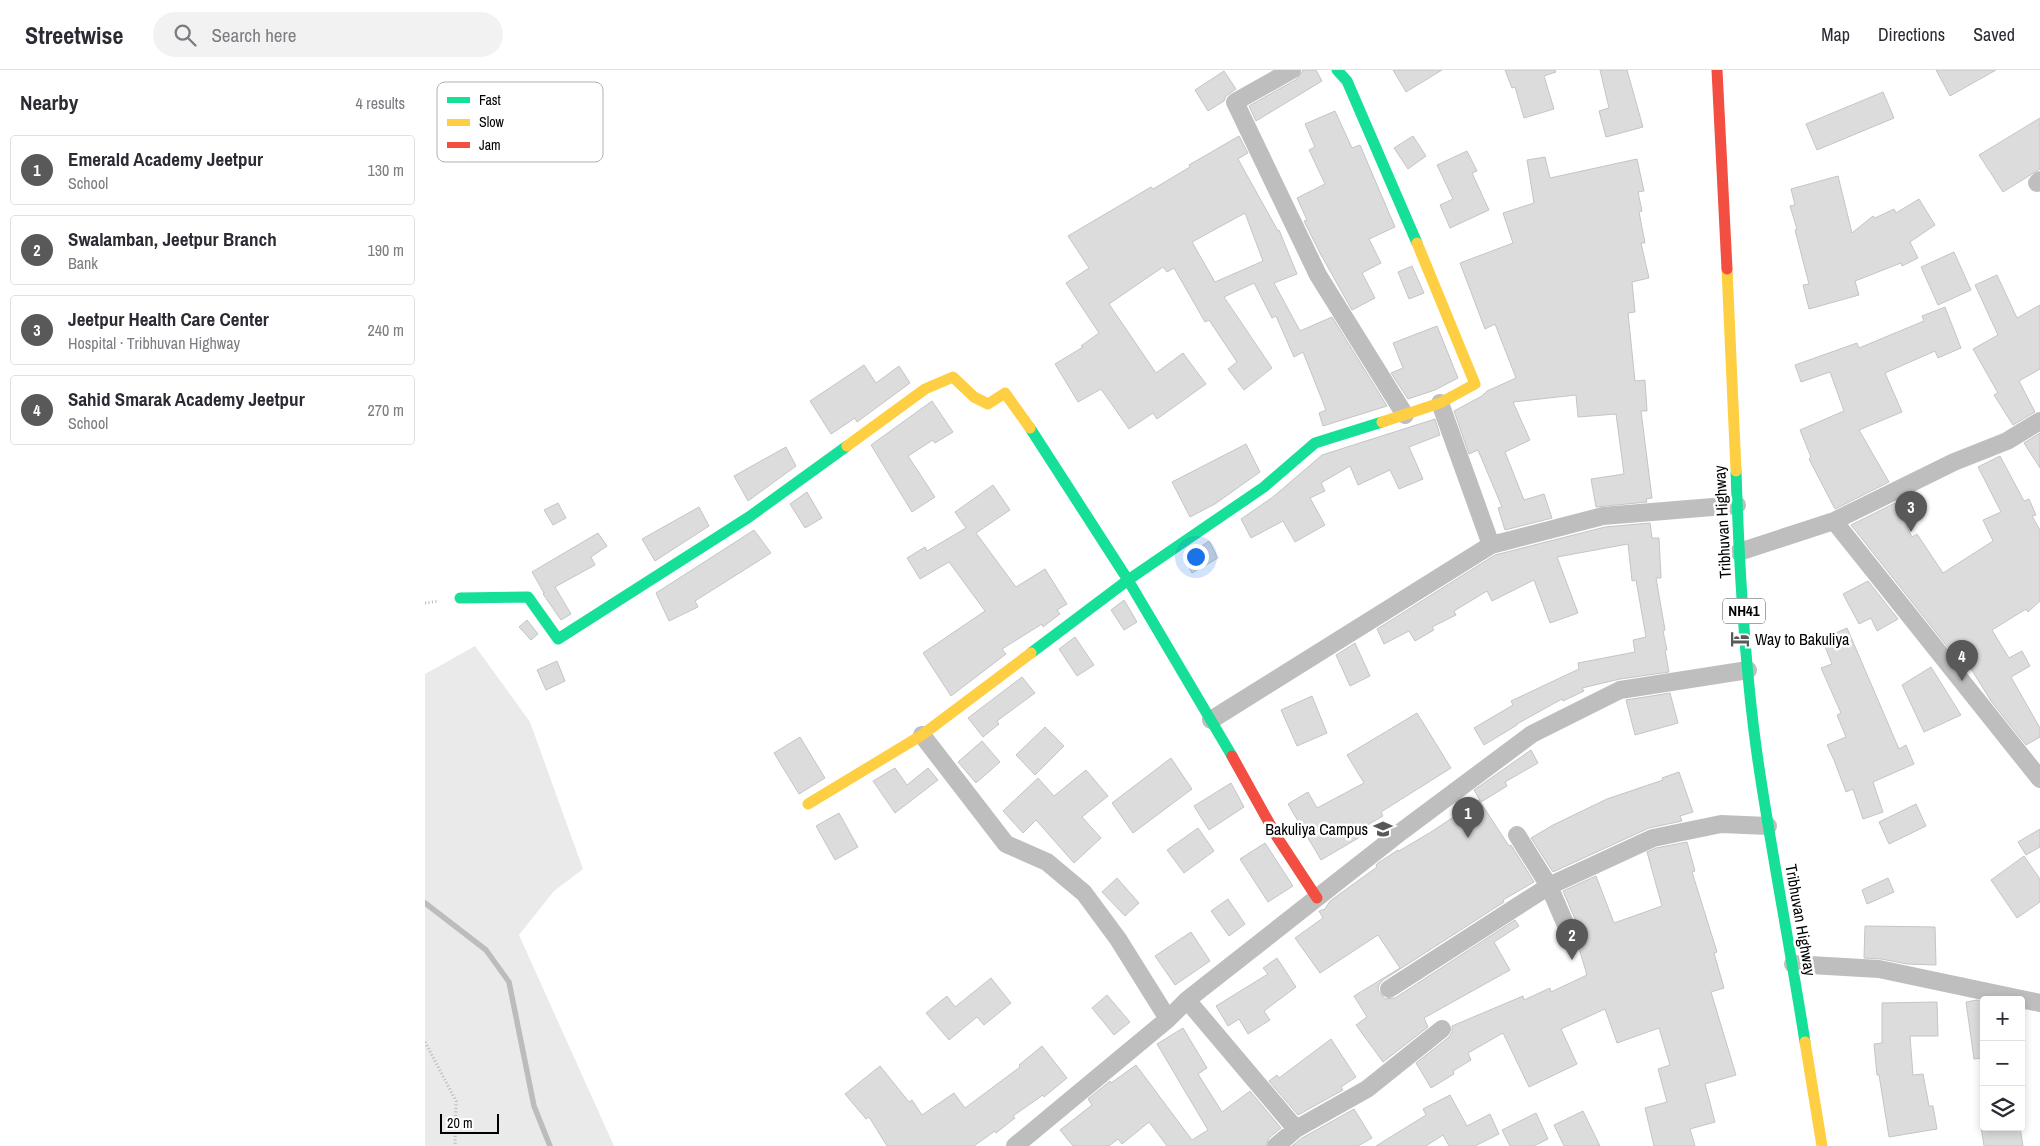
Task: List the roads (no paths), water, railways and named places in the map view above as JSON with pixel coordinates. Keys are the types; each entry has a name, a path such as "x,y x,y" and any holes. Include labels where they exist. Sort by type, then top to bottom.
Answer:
{"main road":[{"path":"808,804 922,735 1129,580 1265,487 1315,443 1440,403 1475,384 1437,289 1351,90 1347,81 1337,70"},
{"name":"Tribhuvan Highway","path":"1717,70 1733,379 1739,552 1748,670 1757,752 1768,826 1781,908 1793,964 1822,1146"},
{"path":"460,598 528,597 558,639 749,517 925,389 953,377 974,397 988,404 1005,393 1047,453 1129,580 1277,837 1317,898"}],"street":[{"path":"1292,70 1235,102 1318,275 1405,415"},
{"path":"1440,403 1491,545"},
{"path":"1739,552 1834,521 1954,462 2007,441 2040,421"},
{"path":"1211,720 1491,545 1603,516 1737,505"},
{"path":"1834,521 2040,778"},
{"path":"1015,1146 1168,1019 1187,1000 1402,831 1532,734 1620,690 1748,670"},
{"path":"922,735 1005,844 1047,862 1084,893 1118,939 1168,1019"},
{"path":"1389,989 1549,886 1653,838 1721,824 1768,826"},
{"path":"1517,835 1549,886 1571,937"},
{"path":"1793,964 1879,969 2040,1003"},
{"path":"1187,1000 1296,1128"},
{"path":"1276,1146 1296,1128 1367,1089 1442,1029"}],"waterway":[{"path":"425,903 486,950 509,982 534,1106 550,1146"}],"place":[{"name":"Jeetpur Health Care Center","path":"1911,532"},
{"name":"Way to Bakuliya","path":"1740,639"},
{"name":"Sahid Smarak Academy Jeetpur","path":"1962,681"},
{"name":"Bakuliya Campus","path":"1383,829"},
{"name":"Emerald Academy Jeetpur","path":"1468,838"},
{"name":"Swalamban, Jeetpur Branch","path":"1572,960"}]}
